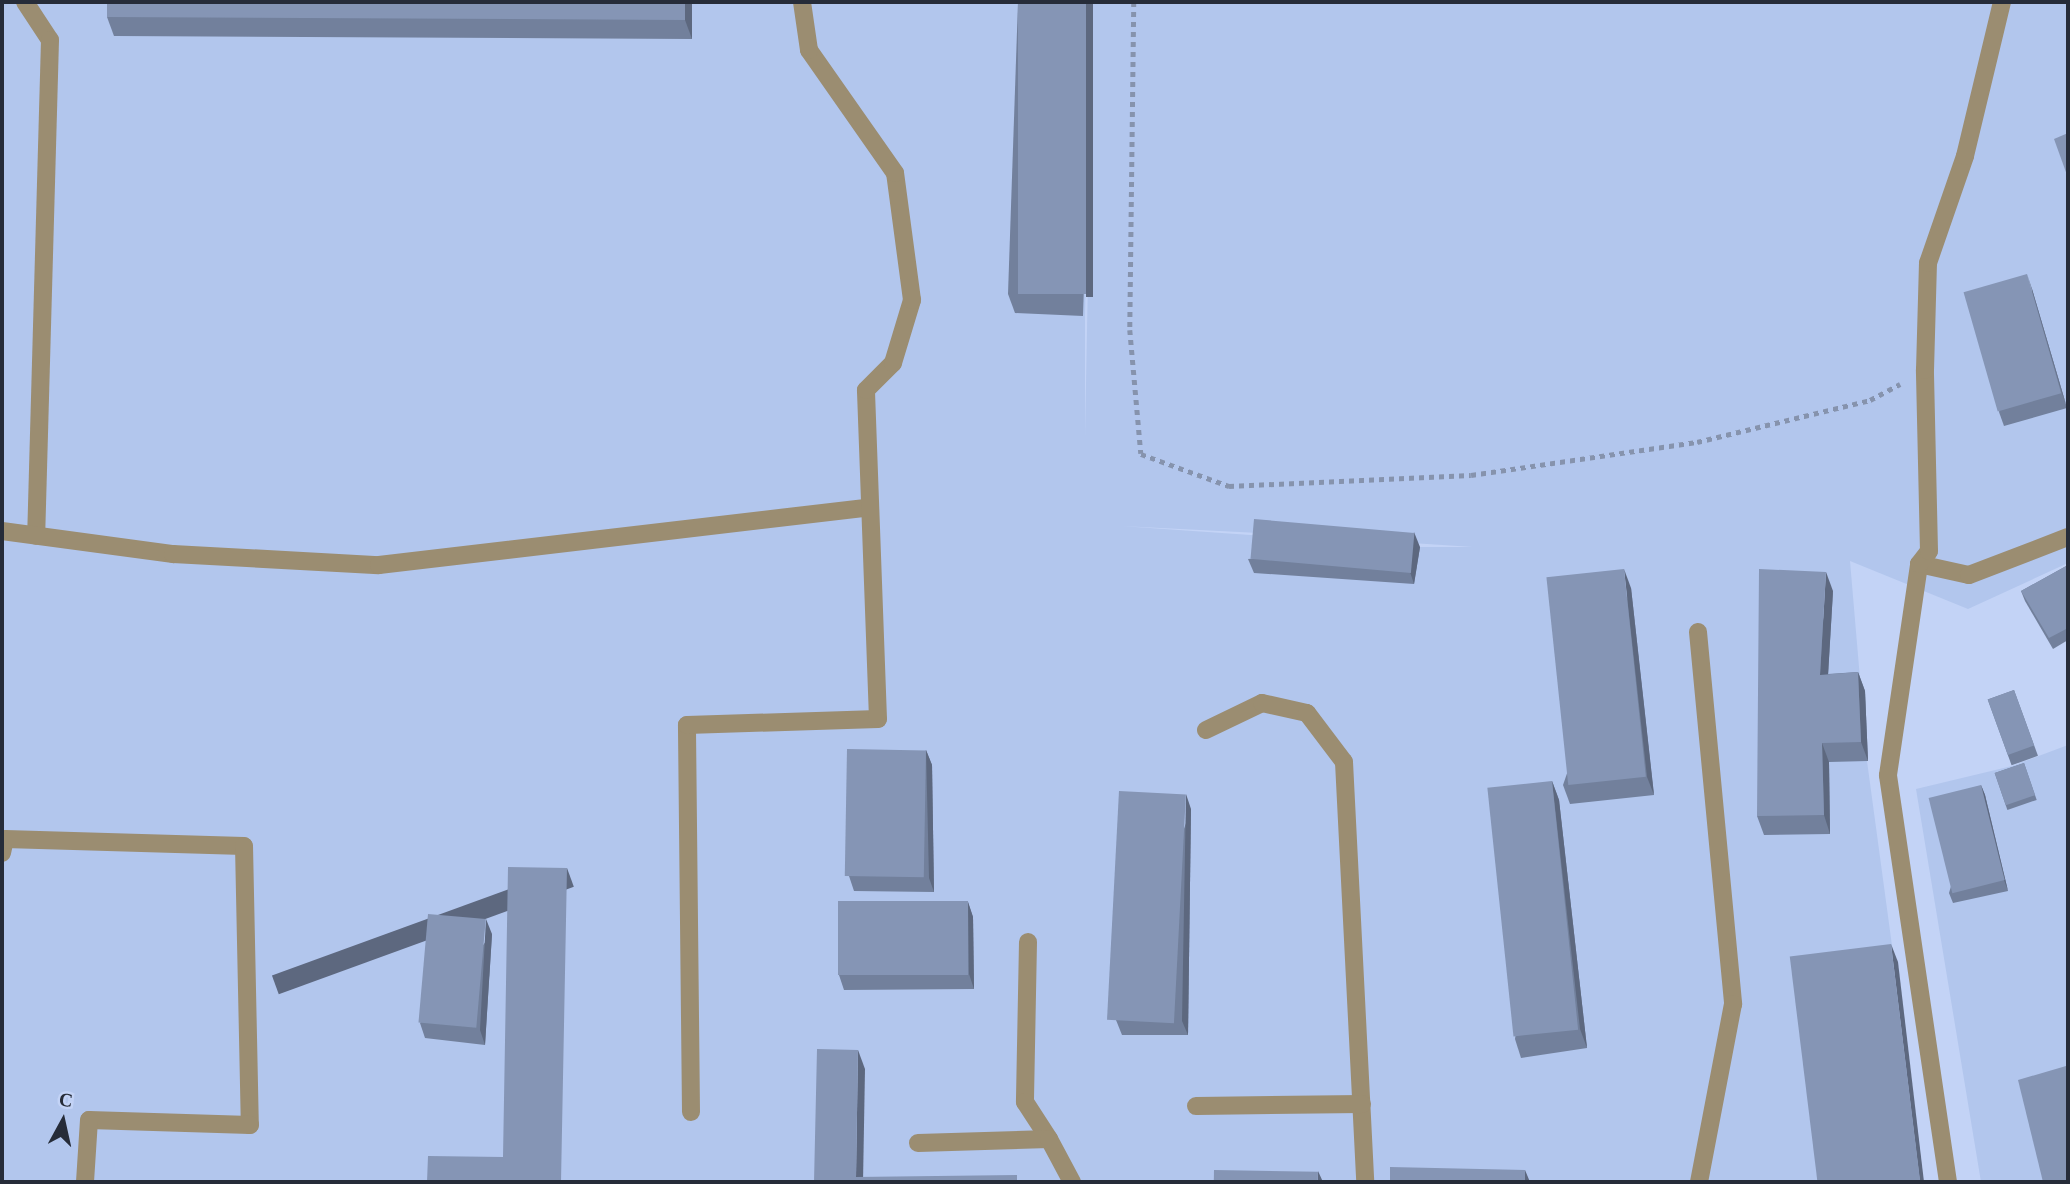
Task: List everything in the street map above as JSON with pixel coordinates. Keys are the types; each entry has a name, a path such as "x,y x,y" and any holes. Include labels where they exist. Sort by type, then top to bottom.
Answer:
{"lane":[{"path":"24,2 50,40 36,536"},
{"path":"691,1112 687,725 878,719 866,390 893,363 912,300 895,173 809,50 802,2"},
{"path":"1948,1182 1888,775 1919,564 1929,551 1925,370 1928,263 1965,156 2002,2"},
{"path":"2,531 173,554 379,565 870,506"},
{"path":"1919,564 1969,575 2068,537"},
{"path":"1698,632 1733,1004 1699,1182"},
{"path":"1206,730 1262,703 1307,713 1344,762 1365,1182"},
{"path":"2,853 5,839 244,846 250,1125 89,1120 85,1182"},
{"path":"1028,942 1025,1102 1072,1182"},
{"path":"1196,1106 1362,1104"},
{"path":"918,1143 1049,1139"}],"path":[{"path":"1135,2 1130,330 1142,454 1229,486 1471,475 1697,442 1870,400 1925,370"}],"shaded area":[{"path":"2,2 2068,2 2068,563 1968,609 1850,561 1867,761 1924,1182 2,1182","holes":["1093,12 1085,437 1085,315","1121,526 1259,533 1473,547 1420,547"]},
{"path":"2068,745 2068,1182 1981,1182 1916,789 2012,766"}],"building":[{"path":"107,2 685,2 685,20 107,17"},
{"path":"1018,2 1086,2 1086,294 1018,294"},
{"path":"2068,133 2068,175 2067,175 2054,139"},
{"path":"2027,274 2061,393 1998,411 1964,292"},
{"path":"1254,519 1414,533 1411,573 1251,559"},
{"path":"2068,565 2068,628 2049,638 2021,591"},
{"path":"1624,569 1646,777 1568,785 1546,577"},
{"path":"1759,569 1826,572 1820,675 1858,672 1861,742 1822,743 1824,815 1757,816"},
{"path":"2014,690 2034,745 2008,755 1988,700"},
{"path":"847,749 926,750 924,877 845,876"},
{"path":"2024,763 2035,795 2006,805 1995,773"},
{"path":"1552,781 1578,1030 1513,1036 1487,788"},
{"path":"1981,785 2005,880 1952,893 1929,798"},
{"path":"1119,791 1186,795 1174,1023 1107,1020"},
{"path":"508,867 567,868 561,1182 427,1182 428,1156 503,1157"},
{"path":"838,901 968,901 968,975 838,975"},
{"path":"428,914 486,919 476,1028 419,1023"},
{"path":"1891,944 1920,1182 1817,1182 1790,956"},
{"path":"817,1049 858,1050 856,1177 1017,1175 1017,1182 814,1182"},
{"path":"2066,1066 2068,1182 2043,1182 2018,1080"},
{"path":"1390,1167 1525,1170 1525,1182 1390,1182"},
{"path":"1214,1170 1318,1172 1318,1182 1214,1182"}]}
